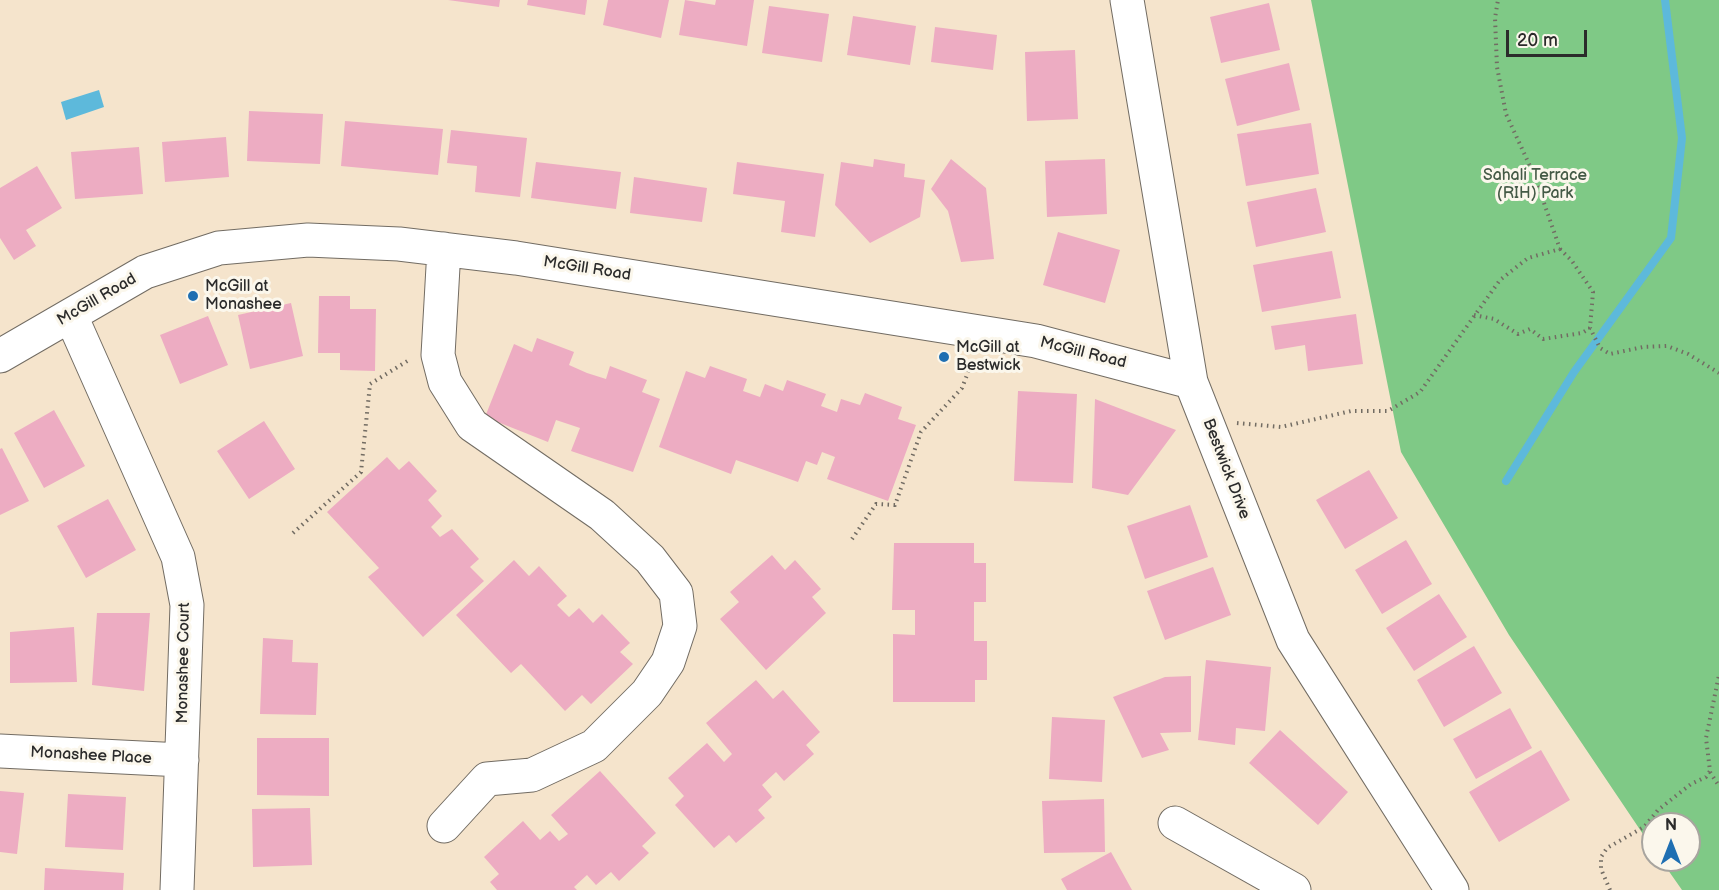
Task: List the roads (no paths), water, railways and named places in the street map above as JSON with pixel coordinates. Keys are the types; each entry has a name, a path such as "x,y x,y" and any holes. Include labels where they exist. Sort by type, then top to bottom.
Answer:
{"street":[{"name":"Bestwick Drive","path":"1127,0 1191,382 1293,640 1452,890"},
{"name":"McGill Road","path":"0,356 145,272 219,248 308,240 399,244 516,258 1036,341 1191,382"},
{"path":"444,249 438,355 445,382 472,425 602,515 650,559 676,593 680,626 668,662 647,693 594,746 532,776 487,778 444,826"},
{"name":"Monashee Court","path":"71,316 178,557 187,605 177,890"},
{"name":"Monashee Place","path":"0,751 182,760"},
{"path":"1175,823 1294,890"}],"water":[{"path":"99,90 104,107 66,120 61,102"}],"waterway":[{"path":"1506,481 1574,372 1671,238 1682,138 1665,0"}],"place":[{"name":"McGill at Monashee","path":"193,296"},
{"name":"McGill at Bestwick","path":"944,357"}],"park label":[{"name":"Sahali Terrace (RIH) Park","path":"1535,185"}]}
